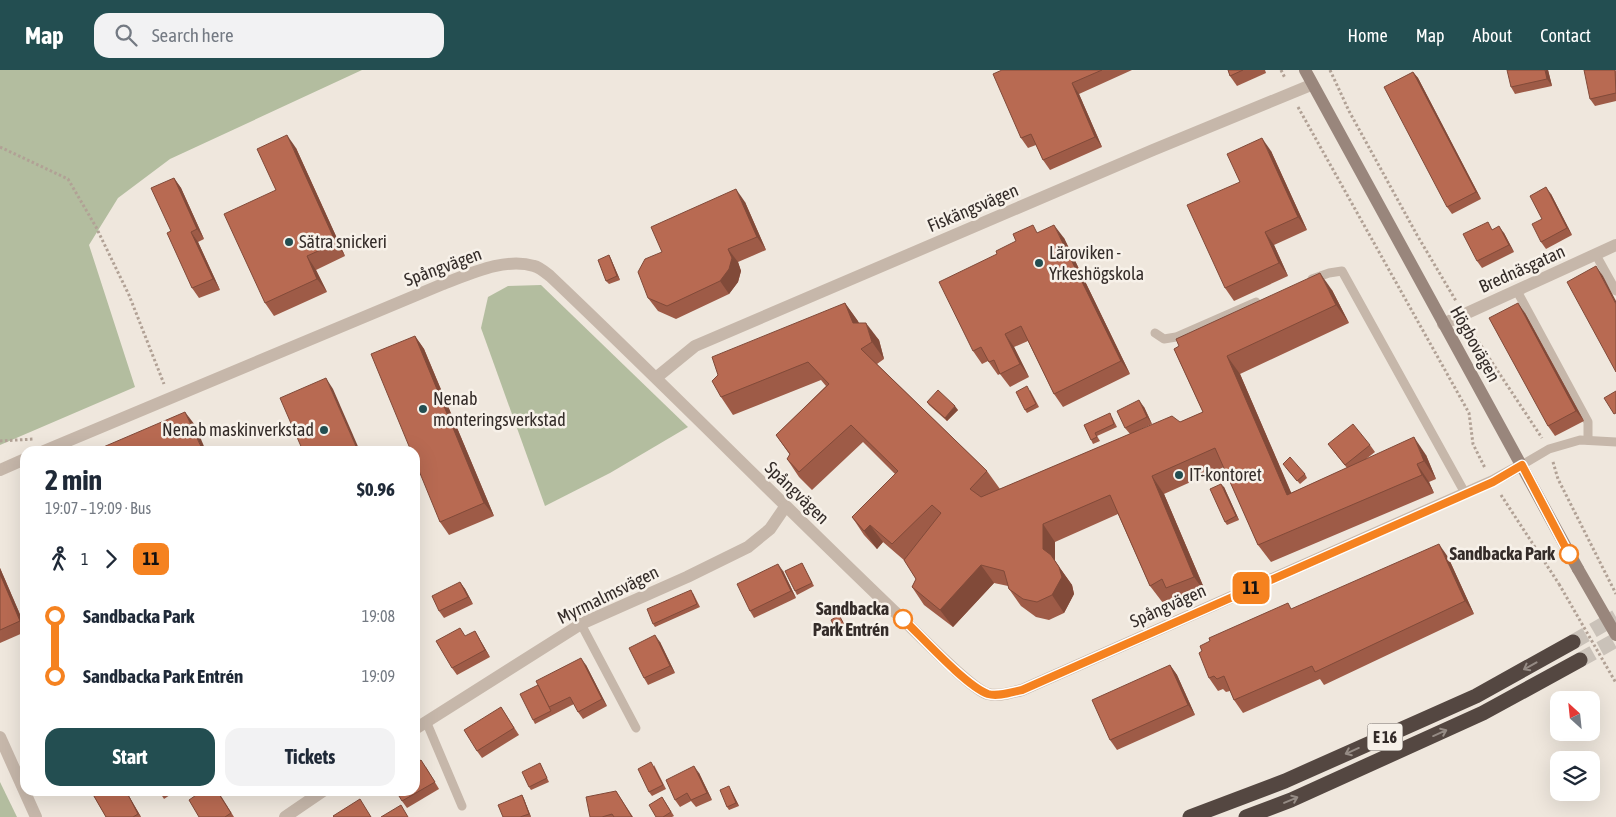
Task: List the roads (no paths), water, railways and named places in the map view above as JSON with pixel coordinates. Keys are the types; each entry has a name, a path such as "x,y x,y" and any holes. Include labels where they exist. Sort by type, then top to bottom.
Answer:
{"highway":[{"name":"E 16","path":"1190,817 1285,781 1476,696 1573,642"},
{"name":"E 16","path":"1246,817 1291,800 1483,713 1580,660"}],"main road":[{"name":"Högbovägen","path":"1304,70 1616,635"}],"street":[{"name":"Fiskängsvägen","path":"656,377 695,346 1153,150 1311,85"},
{"name":"Brednäsgatan","path":"1444,324 1616,246"},
{"name":"Spångvägen","path":"57,446 444,284 474,273 518,263 534,266 550,276 656,377 786,507 971,683 988,694 1001,694 1022,690 1493,482 1522,465"},
{"path":"0,470 20,461"},
{"name":"Myrmalmsvägen","path":"420,725 581,624 687,577 748,547 770,529 786,507"},
{"path":"0,737 20,781"},
{"path":"27,796 36,817"},
{"path":"285,817 316,796"}],"lane":[{"path":"1596,255 1616,291"},
{"path":"1301,284 1329,273 1342,272 1465,494"},
{"path":"1517,291 1588,422 1588,440"},
{"path":"1155,333 1164,340 1176,337 1265,299"},
{"path":"1522,465 1549,449 1580,440 1616,442"},
{"path":"581,624 636,728"},
{"path":"420,725 462,806"}],"tunnel":[{"path":"1573,642 1616,617"},
{"path":"1580,660 1616,640"}],"place":[{"name":"Sätra snickeri","path":"289,242"},
{"name":"Läroviken - Yrkeshögskola","path":"1039,263"},
{"name":"Nenab monteringsverkstad","path":"423,409"},
{"name":"Nenab maskinverkstad","path":"324,430"},
{"name":"IT-kontoret","path":"1179,475"},
{"name":"Sandbacka Park","path":"1569,554"},
{"name":"Sandbacka Park Entrén","path":"903,619"}]}
